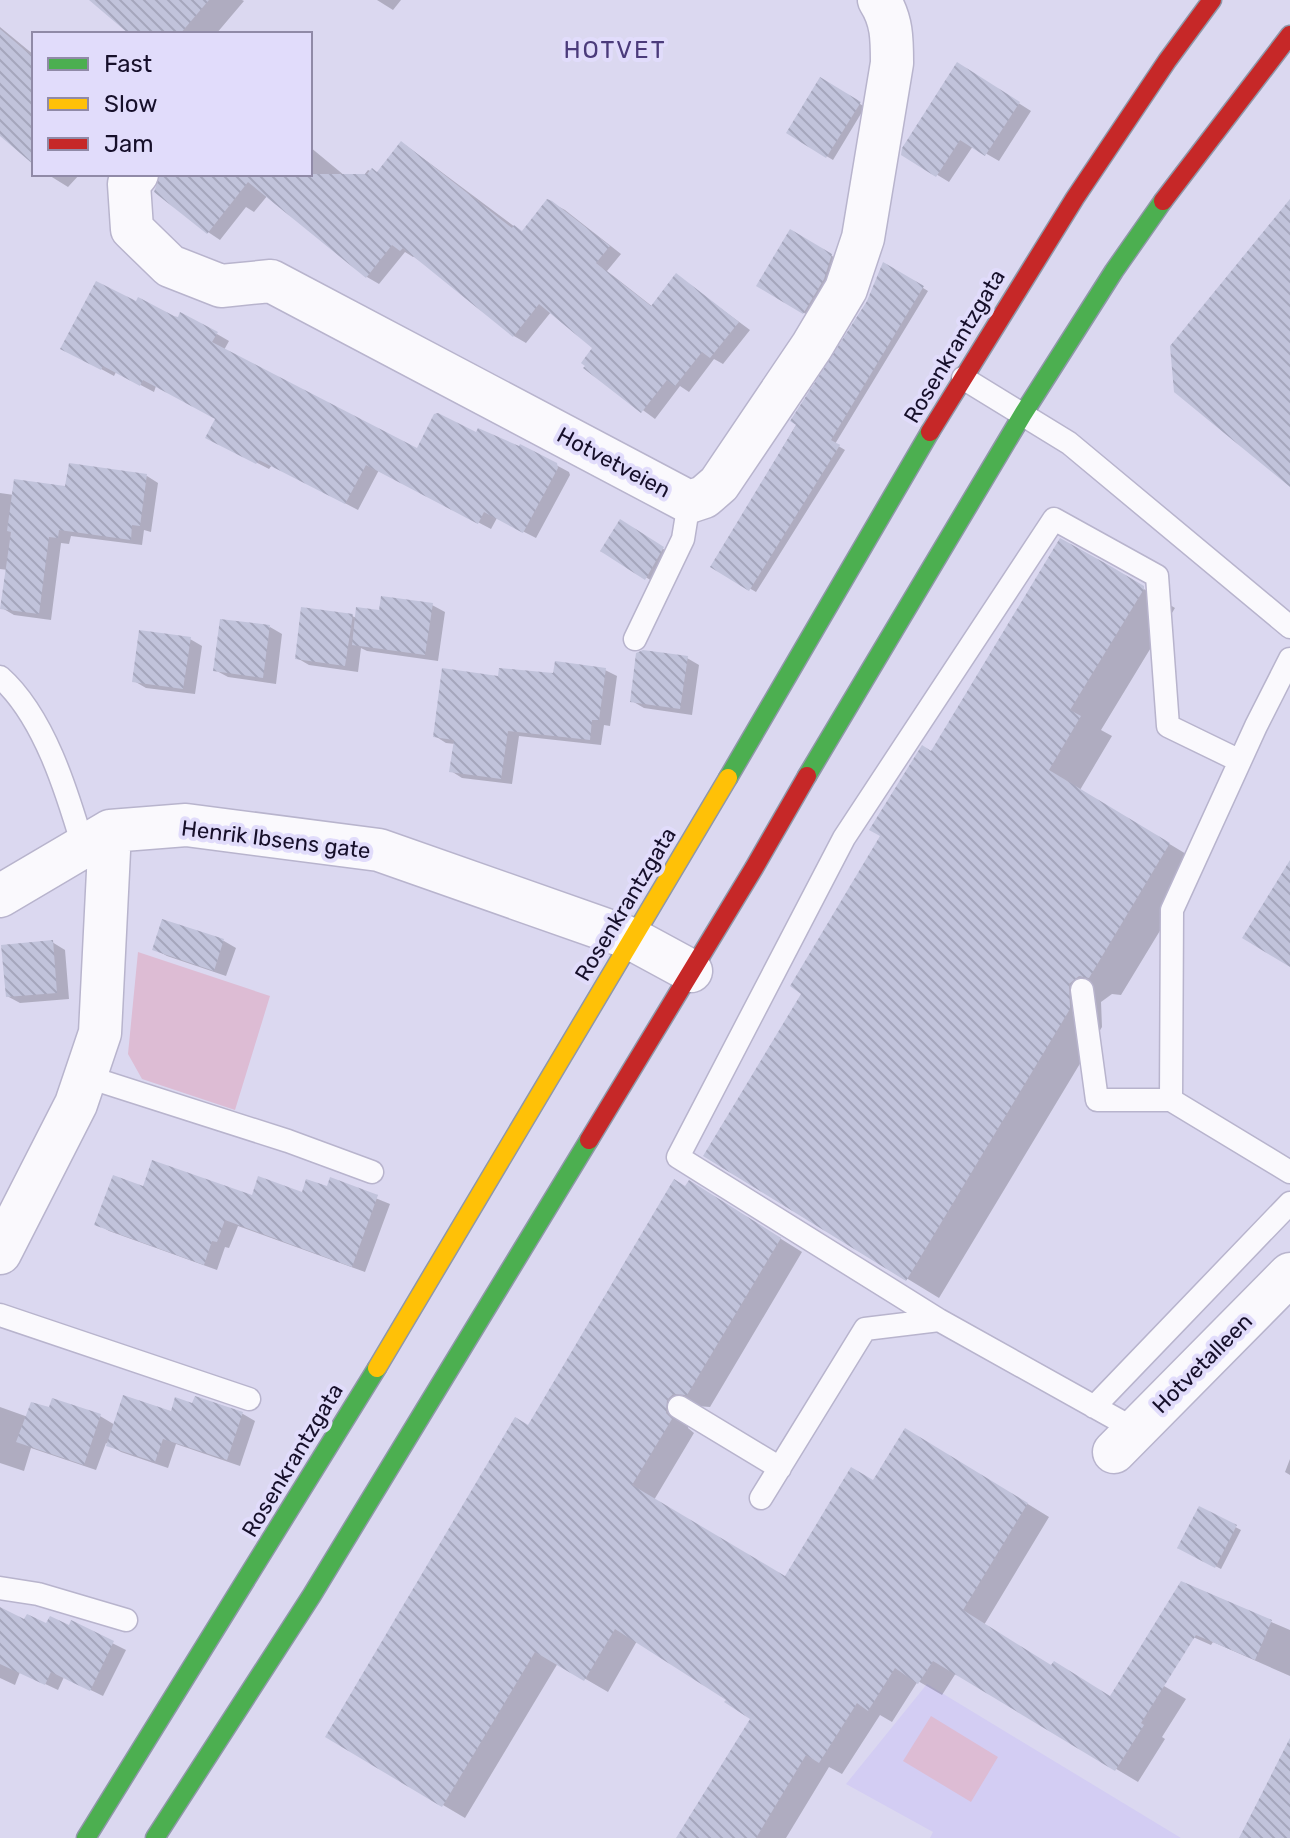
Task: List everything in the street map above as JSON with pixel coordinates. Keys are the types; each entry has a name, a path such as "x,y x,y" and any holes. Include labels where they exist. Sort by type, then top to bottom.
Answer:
{"main road":[{"name":"Rosenkrantzgata","path":"86,1838 219,1627 1065,209 1212,0"},
{"path":"155,1838 312,1595 691,971 1023,414 1114,271 1188,166 1290,35"}],"street":[{"name":"Hotvetveien","path":"135,176 129,184 132,229 170,266 221,286 271,281 689,502 704,497 719,484 812,346 846,289 863,238 892,63 888,14 879,0"},
{"name":"Henrik Ibsens gate","path":"0,896 97,839 186,825 379,850 632,939 691,971"},
{"path":"0,1253 76,1104 100,1033 97,839"},
{"name":"Hotvetalleen","path":"1125,1441 1290,1274"}],"lane":[{"path":"963,378 1069,443 1290,627"},
{"path":"635,639 683,539 689,502"},
{"path":"1125,1441 1094,1407 939,1320 678,1157 844,838 1054,519 1157,576 1168,726 1240,761"},
{"path":"1171,1100 1172,910 1290,659"},
{"path":"0,677 17,693 34,721 67,794 97,839"},
{"path":"1082,990 1097,1100 1171,1100 1290,1172"},
{"path":"85,1076 288,1141 372,1172"},
{"path":"1094,1407 1290,1203"},
{"path":"0,1315 249,1399"},
{"path":"761,1498 865,1329 939,1320"},
{"path":"679,1407 780,1468"},
{"path":"0,1588 38,1594 126,1620"}],"shaded area":[{"path":"138,952 270,996 235,1110 142,1079 128,1054"},
{"path":"927,1684 1181,1838 930,1838 933,1832 846,1784"},
{"path":"931,1716 998,1757 971,1802 903,1761"}],"building":[{"path":"89,0 209,0 182,32 127,32"},
{"path":"0,29 32,56 32,163 0,136"},
{"path":"957,62 1020,102 985,156 960,140 936,177 901,155 902,148"},
{"path":"820,77 861,102 826,158 786,133"},
{"path":"401,141 512,228 514,225 522,231 547,199 552,201 610,246 596,263 651,306 676,273 739,322 710,358 702,352 675,386 667,380 641,413 583,368 585,366 581,363 592,348 539,304 513,337 403,248 400,251 392,245 366,278 248,182 207,234 154,192 159,176 367,174 372,168 377,172"},
{"path":"1290,199 1290,487 1174,392 1170,346"},
{"path":"790,229 832,254 824,279 803,314 756,286"},
{"path":"883,262 924,286 831,440 840,445 749,591 710,567 796,425 790,421 867,301"},
{"path":"96,281 136,301 138,297 174,316 178,317 180,312 218,332 212,342 417,448 434,414 438,413 476,432 478,428 520,444 557,463 558,468 523,533 484,512 478,524 366,465 345,504 259,460 256,464 205,438 215,419 143,380 140,386 103,366 101,370 60,349"},
{"path":"69,463 147,474 140,526 132,525 131,540 59,530 58,538 49,537 39,614 0,609 11,532 7,531 14,479 65,486"},
{"path":"620,519 664,547 645,580 600,551"},
{"path":"1060,538 1144,586 1144,589 1070,710 1081,716 1049,770 1170,843 1089,978 1079,976 1069,984 1070,1009 906,1281 703,1156 801,994 790,986 880,836 869,830 922,745 931,751"},
{"path":"381,596 433,603 425,655 352,645 356,607 379,610"},
{"path":"301,607 353,614 345,666 295,659"},
{"path":"220,619 270,625 263,678 213,671"},
{"path":"139,630 191,637 183,689 132,682"},
{"path":"643,650 688,656 680,709 630,702 636,653"},
{"path":"555,661 606,668 599,720 592,720 590,740 508,731 501,779 449,772 454,740 433,737 442,668 498,676 499,668 553,673"},
{"path":"1290,860 1290,967 1242,938"},
{"path":"162,919 224,939 214,971 152,950"},
{"path":"53,940 57,993 6,997 1,945"},
{"path":"152,1160 252,1195 258,1176 302,1192 306,1179 327,1186 330,1177 378,1195 352,1267 225,1220 217,1242 212,1241 204,1265 94,1225 113,1175 143,1186"},
{"path":"674,1179 685,1186 689,1180 781,1238 687,1395 673,1394 667,1400 666,1413 672,1419 632,1485 785,1576 851,1467 873,1480 905,1428 1028,1503 963,1610 1051,1665 1054,1661 1110,1696 1181,1581 1272,1620 1255,1660 1196,1635 1115,1771 933,1661 918,1684 895,1668 868,1711 857,1703 819,1763 806,1755 756,1838 676,1838 750,1719 724,1702 726,1700 615,1629 584,1681 535,1652 442,1807 325,1737 515,1417 528,1425"},
{"path":"123,1395 171,1411 175,1397 192,1403 195,1396 243,1412 227,1460 163,1439 155,1462 106,1446"},
{"path":"52,1398 101,1414 84,1465 16,1442 31,1402 49,1407"},
{"path":"1199,1506 1237,1525 1215,1568 1177,1548"},
{"path":"0,1607 24,1619 27,1614 46,1623 50,1616 69,1625 71,1620 114,1641 90,1691 51,1672 45,1685 0,1664"},
{"path":"1290,1738 1290,1838 1239,1838 1259,1799"}],"traffic: fast":[{"path":"807,776 1023,414 1114,271 1163,201"},
{"path":"728,778 930,432"},
{"path":"155,1838 312,1595 589,1140"},
{"path":"86,1838 377,1368"}],"traffic: slow":[{"path":"377,1368 728,778"}],"traffic: jam":[{"path":"930,432 1075,198 1212,0"},
{"path":"1163,201 1290,35"},
{"path":"589,1140 807,776"}],"district":[{"name":"HOTVET","path":"615,50"}]}
